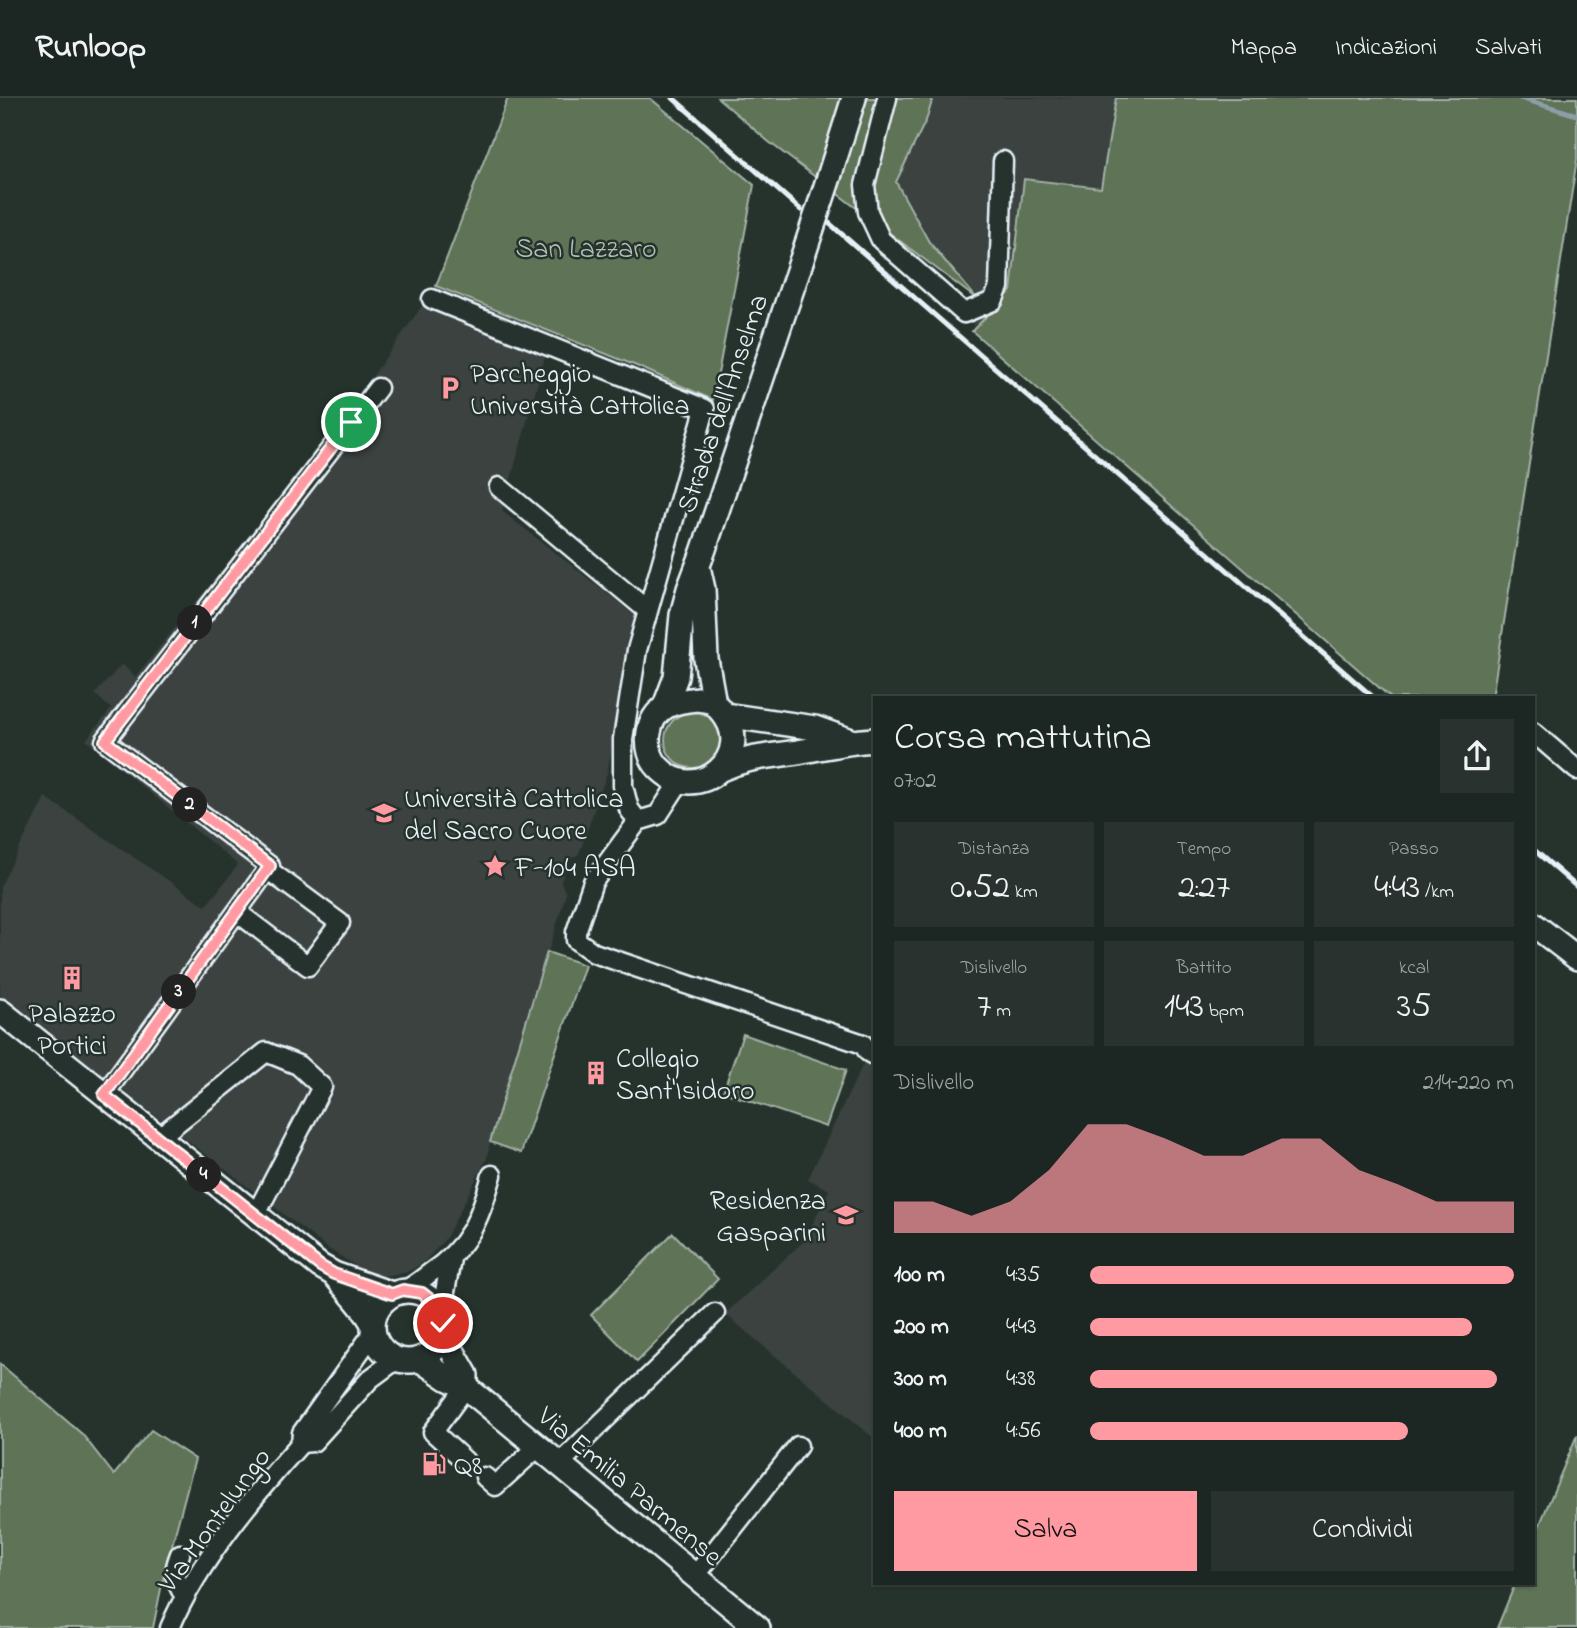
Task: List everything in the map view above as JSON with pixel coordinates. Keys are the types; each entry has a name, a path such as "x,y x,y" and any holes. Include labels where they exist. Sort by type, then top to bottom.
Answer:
{"main road":[{"name":"Strada dell'Anselma","path":"665,706 676,677 682,615 688,589 802,259 854,98"},
{"name":"Strada dell'Anselma","path":"698,566 703,589 706,659 719,709"},
{"path":"851,741 815,728 719,709 698,699 665,706 651,724 648,740 656,765 667,775 680,781 702,780 742,759 851,741 873,740"},
{"path":"719,709 731,730 733,740 728,760 722,769"},
{"path":"1535,926 1577,958"},
{"name":"Via Emilia Parmense","path":"0,1012 320,1266 334,1274 397,1292 422,1293 437,1305 442,1323 466,1375 466,1387"},
{"name":"Via Emilia Parmense","path":"334,1274 362,1306 382,1350 408,1359 466,1387 758,1628"},
{"path":"373,1328 379,1305 397,1292"},
{"path":"408,1359 434,1349 442,1323"}],"street":[{"path":"887,98 865,186 869,212 881,240 964,313 993,301 999,287 1003,161"},
{"path":"432,299 705,410 637,650 623,739 623,786 629,809 638,821"},
{"path":"237,912 308,965 341,923 105,741 378,388"},
{"path":"499,487 647,610"},
{"path":"1535,734 1577,770"},
{"path":"680,781 658,815 638,821 593,882 576,932 576,940 587,950 679,984 863,1044 873,1055"},
{"path":"104,1095 269,868"},
{"path":"158,1138 266,1052 298,1065 322,1087 255,1216"},
{"path":"397,1292 411,1288 451,1259 470,1235 483,1209 492,1175"},
{"path":"442,1323 451,1259"},
{"path":"559,1464 715,1313"},
{"name":"Via Montelungo","path":"170,1628 185,1597 225,1537 301,1443 302,1433 373,1328"},
{"name":"Via Montelungo","path":"301,1443 313,1442 360,1389 408,1359"},
{"path":"465,1461 433,1432 466,1387"},
{"path":"695,1576 798,1446"},
{"path":"485,1477 495,1486 538,1447"},
{"path":"180,1554 175,1580 185,1597"}],"shaded area":[{"path":"933,98 1116,98 1101,188 1024,179 1011,291 972,331 978,300 929,242 896,182 927,118"},
{"name":"Università Cattolica del Sacro Cuore","path":"436,286 552,332 502,511 636,616 607,773 579,854 569,860 561,882 566,894 487,1158 446,1238 426,1260 413,1269 382,1276 358,1267 330,1250 0,996 0,887 45,797 206,906 238,865 86,740 111,709 95,694 122,664 135,677 325,444"},
{"name":"Residenza Gasparini","path":"873,1043 873,1437 725,1314 804,1241 829,1190 808,1179"}],"green space":[{"name":"San Lazzaro","path":"508,98 650,98 754,185 713,400 639,367 436,286"},
{"path":"718,98 933,98 927,118 896,182 929,242 978,300 769,142"},
{"path":"1116,98 1577,98 1577,159 1492,696 1389,696 972,331 1011,291 1024,179 1101,188"},
{"path":"688,712 698,712 713,720 719,729 719,751 713,760 698,768 688,768 670,756 665,745 665,735 677,717"},
{"path":"547,952 585,965 521,1153 490,1142"},
{"path":"743,1034 846,1070 826,1127 723,1092"},
{"path":"673,1233 718,1279 637,1362 591,1315"},
{"path":"0,1364 82,1434 114,1475 151,1430 195,1459 163,1579 153,1628 0,1628"},
{"path":"1577,1435 1577,1628 1497,1628 1515,1585 1535,1585 1535,1536"}],"waterway":[{"path":"1520,98 1577,115"}],"railway":[{"path":"673,98 801,210"},
{"path":"829,223 1372,696"},
{"path":"1535,851 1577,887"}],"place":[{"name":"Parcheggio Università Cattolica","path":"450,388"},
{"name":"Università Cattolica del Sacro Cuore","path":"384,813"},
{"name":"F-104 ASA","path":"495,866"},
{"name":"Palazzo Portici","path":"72,978"},
{"name":"Collegio Sant'Isidoro","path":"596,1073"},
{"name":"Residenza Gasparini","path":"846,1215"},
{"name":"Q8","path":"434,1464"}],"route":[{"path":"351,422 105,741 270,866 104,1095 320,1266 334,1274 392,1294 403,1290 422,1293 437,1305 443,1323"}]}
